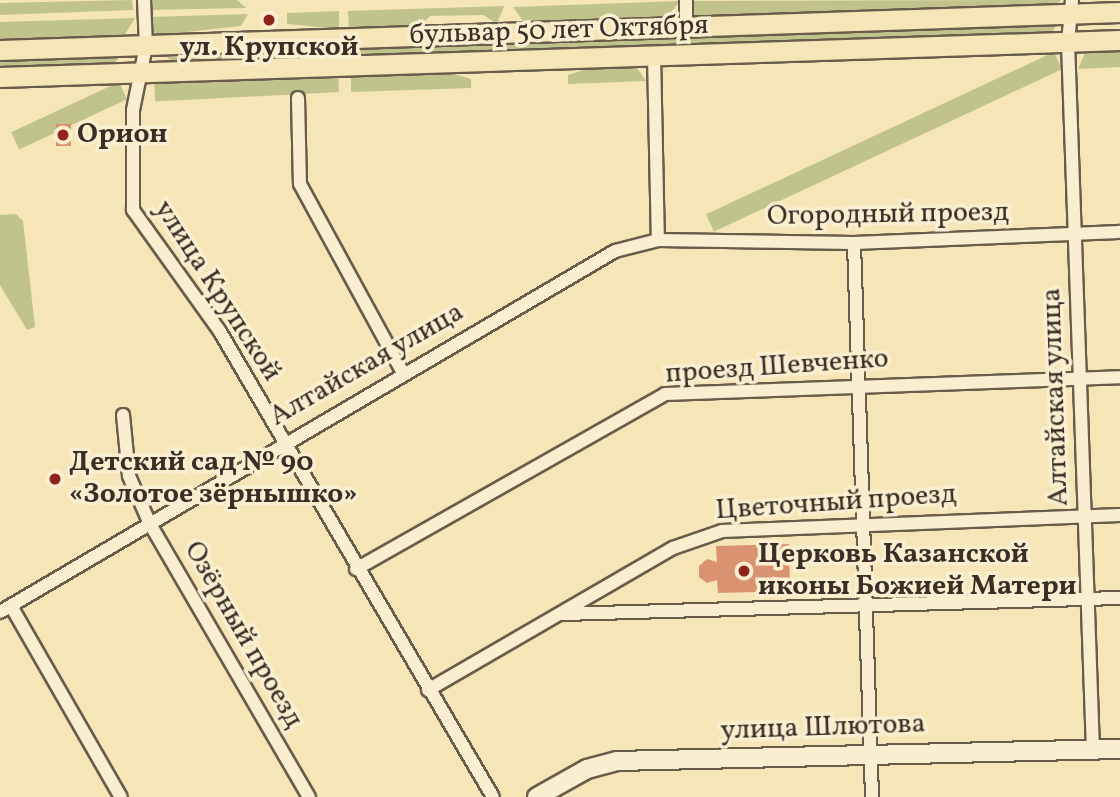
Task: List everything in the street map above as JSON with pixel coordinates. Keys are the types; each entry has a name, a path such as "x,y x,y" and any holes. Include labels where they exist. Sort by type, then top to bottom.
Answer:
{"main road":[{"name":"бульвар 50 лет Октября","path":"0,50 686,28 1070,7 1120,12"},
{"name":"бульвар 50 лет Октября","path":"0,77 1120,40"},
{"name":"улица Шлютова","path":"537,797 587,769 617,761 871,752 1120,749"}],"street":[{"name":"улица Крупской","path":"144,0 146,46 133,110 133,210 219,330 282,443 493,797"},
{"path":"686,0 686,28"},
{"name":"Алтайская улица","path":"1070,7 1068,42 1093,750"},
{"path":"654,55 658,240"},
{"path":"298,98 300,184 402,371"},
{"name":"Огородный проезд","path":"658,240 854,243 1120,232"},
{"name":"Алтайская улица","path":"5,609 402,371 615,251 658,240"},
{"path":"854,243 873,797"},
{"name":"проезд Шевченко","path":"356,569 665,394 1120,377"},
{"name":"Озёрный проезд","path":"123,415 129,476 150,524 309,797"},
{"name":"Цветочный проезд","path":"428,690 673,548 722,531 863,522 1120,515"},
{"path":"559,614 1120,598"},
{"path":"5,609 121,797"}],"green space":[{"path":"132,0 133,10 0,15 0,3"},
{"path":"151,0 237,0 246,8 148,10"},
{"path":"1062,0 1052,6 692,18 692,1"},
{"path":"680,1 666,19 525,24 513,7"},
{"path":"504,6 497,24 483,15 430,16 420,27 349,29 348,11"},
{"path":"339,11 339,29 287,24 287,13"},
{"path":"248,14 241,26 159,35 151,30 148,17"},
{"path":"135,18 124,36 0,41 0,22"},
{"path":"1047,23 1055,27 1051,34 350,58 350,46"},
{"path":"338,46 338,58 172,62 167,57"},
{"path":"1120,49 1120,67 1078,69 1086,51"},
{"path":"1054,52 1062,69 714,232 706,214"},
{"path":"120,55 115,63 0,67 0,57"},
{"path":"598,65 635,65 646,81 568,84 568,75"},
{"path":"441,70 471,79 471,88 351,92 351,73"},
{"path":"338,74 339,92 155,102 154,84"},
{"path":"119,82 127,99 19,150 11,132"},
{"path":"16,214 23,221 35,327 27,330 0,285 0,215"}],"building":[{"name":"Орион","path":"56,124 71,124 71,146 56,146"},
{"name":"Церковь Казанской иконы Божией Матери","path":"789,544 790,591 718,593 717,580 707,583 699,577 699,566 707,559 717,562 716,546"}],"place":[{"name":"ул. Крупской","path":"269,20"},
{"name":"Орион","path":"63,135"},
{"name":"Детский сад № 90 «Золотое зёрнышко»","path":"55,479"},
{"name":"Церковь Казанской иконы Божией Матери","path":"744,571"}]}
